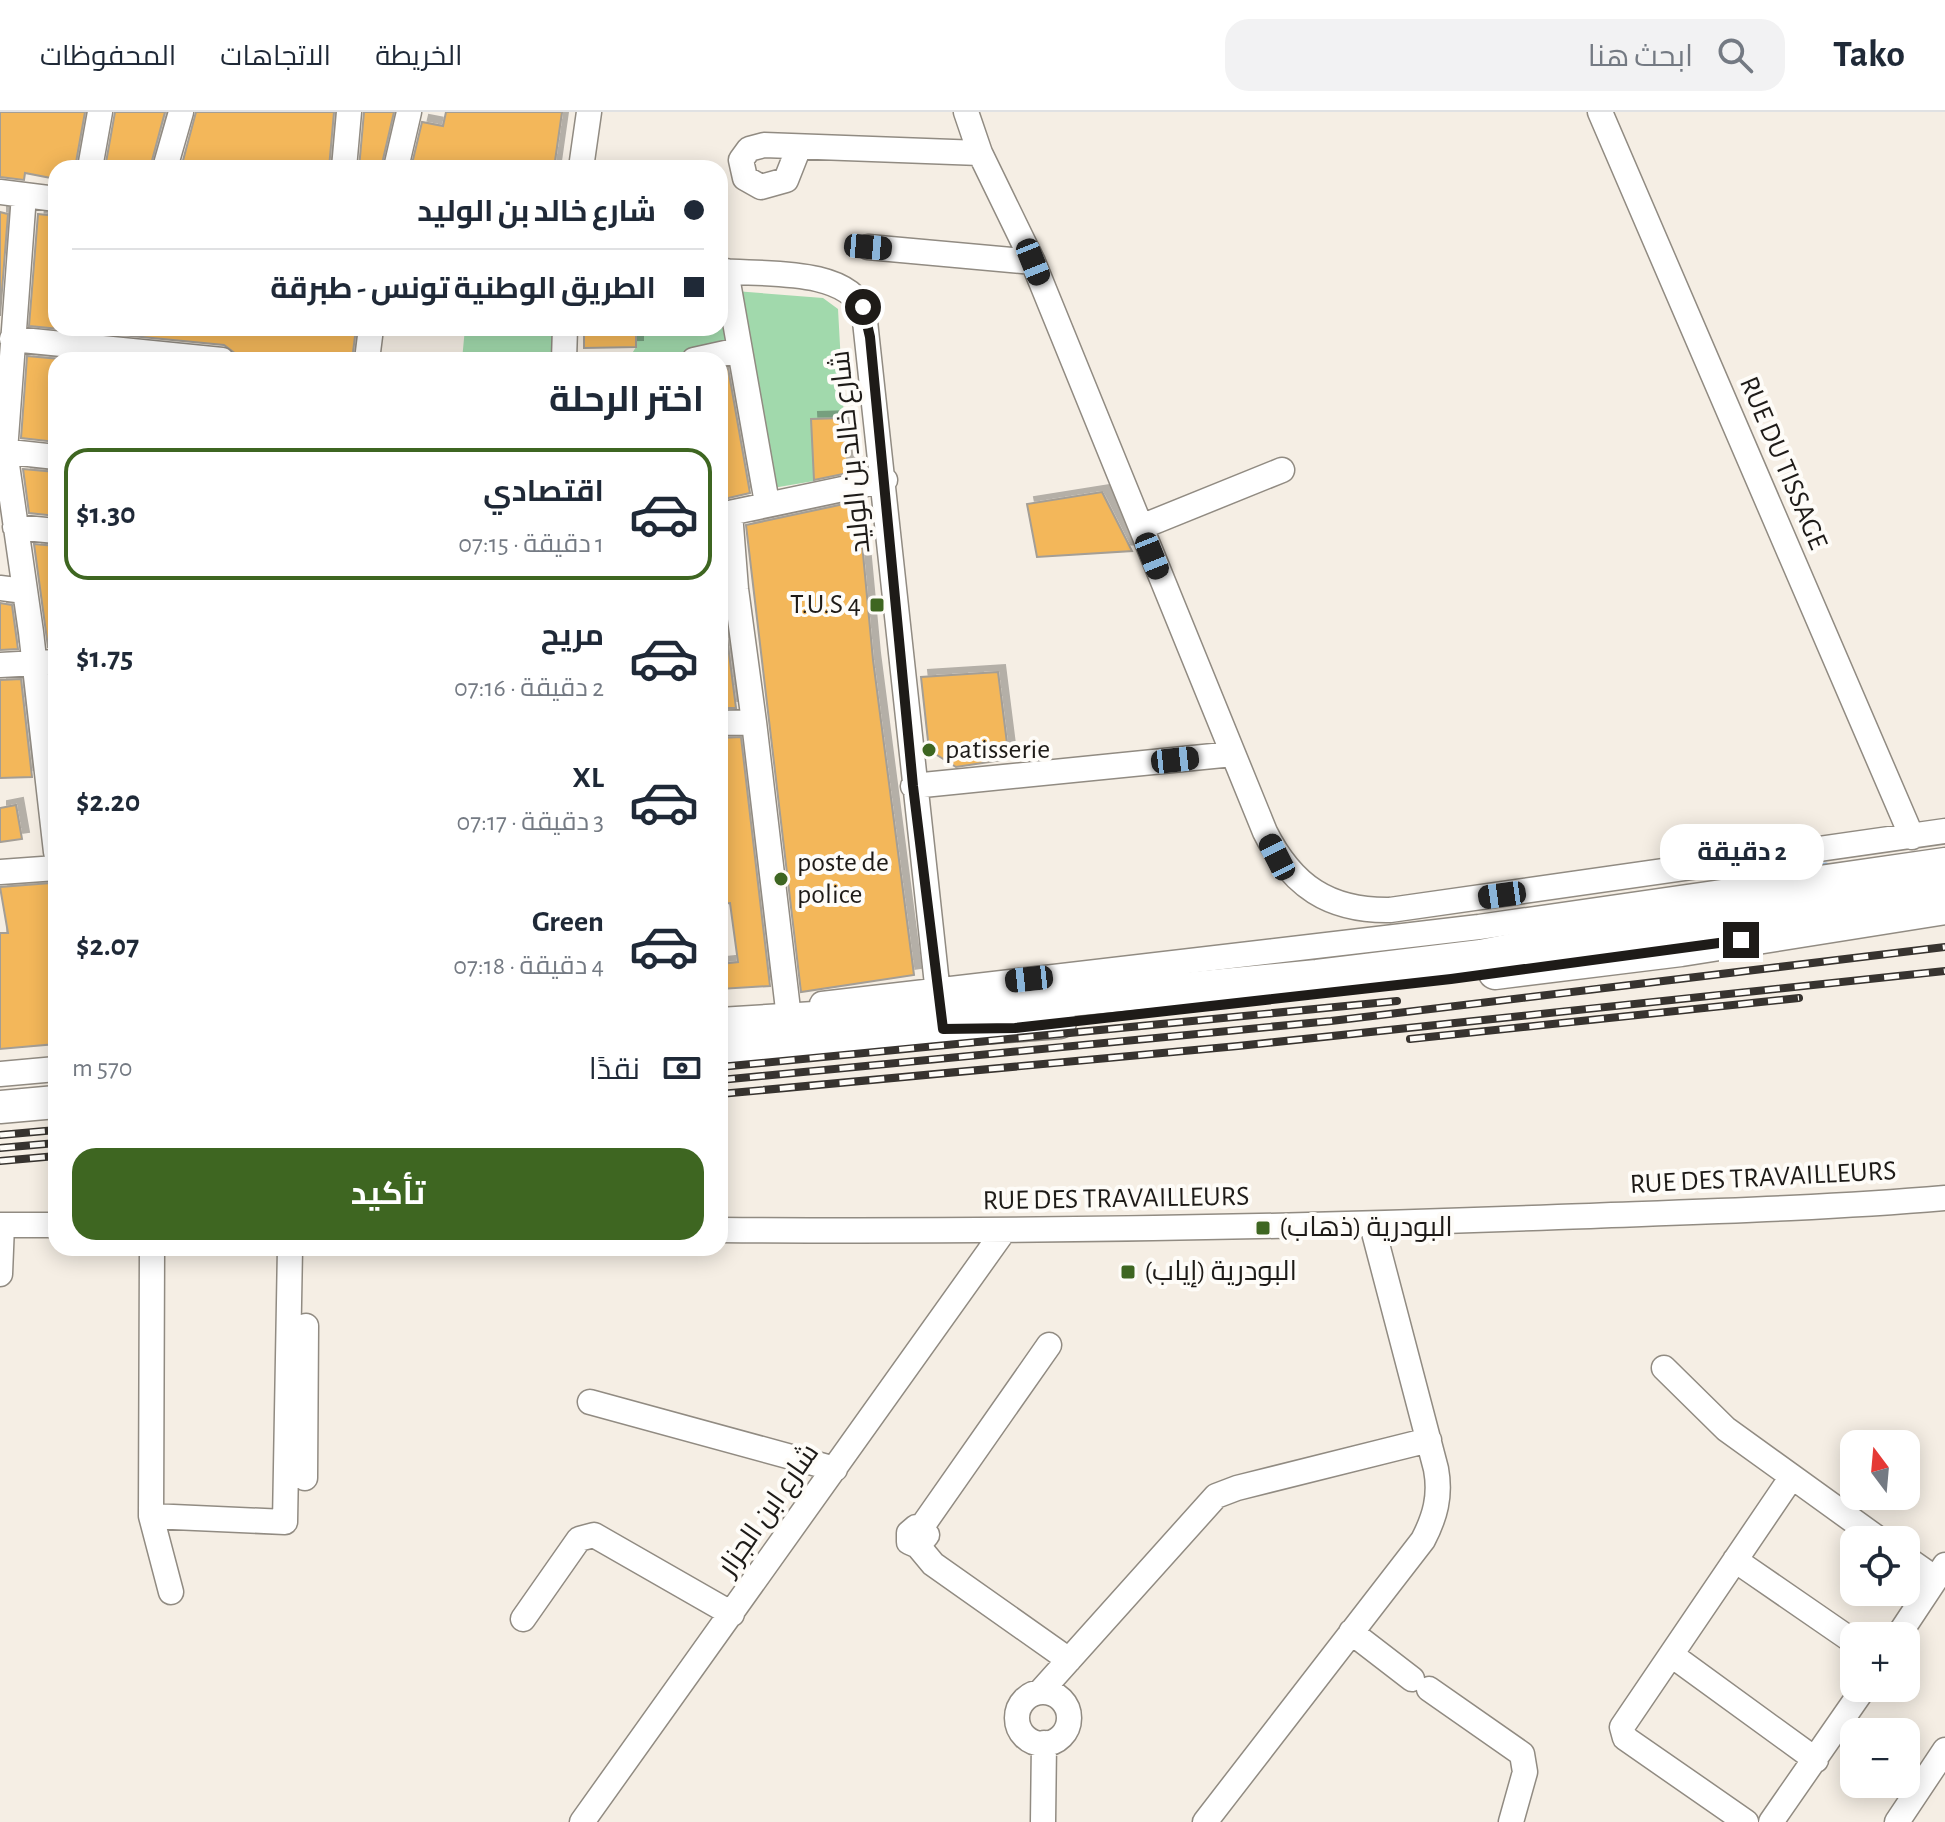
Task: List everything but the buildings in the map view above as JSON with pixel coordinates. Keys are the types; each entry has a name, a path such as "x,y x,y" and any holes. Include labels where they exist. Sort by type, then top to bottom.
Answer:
{"main road":[{"path":"728,1023 789,1013 1019,1005 1332,974 1481,956 1659,921 1945,885"},
{"path":"728,1047 940,1008 1015,1028 1451,979 1681,950 1945,908"},
{"path":"0,1086 48,1083"},
{"path":"0,1107 48,1103"}],"street":[{"path":"91,160 100,112"},
{"path":"167,160 181,112"},
{"path":"345,160 349,112"},
{"path":"398,160 409,112"},
{"path":"582,160 589,112"},
{"path":"966,112 980,153 1033,262 1265,832 1289,872 1319,894 1357,909 1390,910 1945,831"},
{"name":"RUE DU TISSAGE","path":"1600,112 1912,837"},
{"path":"799,147 980,153"},
{"path":"48,198 12,194 2,451 15,527 12,589 45,662 48,714"},
{"path":"868,247 1033,262"},
{"name":"شارع خالد بن الوليد","path":"728,271 829,281 846,288 860,303 870,337 913,786 940,1008"},
{"path":"728,296 767,503"},
{"path":"8,334 156,352"},
{"path":"728,352 739,350"},
{"path":"2,451 48,456"},
{"path":"1141,527 1282,470"},
{"path":"728,513 885,480"},
{"path":"15,527 48,530"},
{"path":"728,590 754,722 789,1013 728,1015"},
{"path":"0,665 45,662"},
{"path":"728,723 754,722"},
{"path":"913,786 1233,754"},
{"path":"940,1008 1945,860"},
{"path":"0,872 48,869"},
{"path":"0,1074 48,1070"},
{"name":"RUE DES TRAVAILLEURS","path":"728,1230 1003,1232 1372,1225 1850,1206 1945,1198"},
{"path":"0,1274 1,1225 48,1225"},
{"path":"1205,1822 1423,1540 1434,1520 1439,1486 1372,1225"},
{"name":"شارع ابن الجزار","path":"582,1822 1003,1232"},
{"path":"152,1256 151,1516 171,1592"},
{"path":"151,1516 285,1522 288,1515 290,1256"},
{"path":"305,1478 307,1256"},
{"path":"1049,1345 920,1537 933,1564 1069,1660"},
{"path":"1664,1368 1726,1429 1860,1526"},
{"path":"590,1402 835,1469"},
{"path":"1041,1691 1060,1698 1069,1715 1062,1735 1044,1743 1026,1737 1016,1719 1023,1701 1041,1691 1216,1496 1429,1440"},
{"path":"1746,1822 1625,1738 1622,1727 1791,1478"},
{"path":"523,1619 579,1539 586,1535 594,1535 732,1614"},
{"path":"1735,1560 1840,1632"},
{"path":"1907,1622 1940,1572 1920,1564"},
{"path":"1351,1632 1522,1754 1525,1772 1511,1822"},
{"path":"1673,1656 1816,1760"},
{"path":"1771,1822 1855,1702"},
{"path":"1043,1822 1044,1743"},
{"path":"1905,1819 1945,1750"}],"green space":[{"path":"735,291 823,298 838,309 844,418 811,420 814,481 767,489"},
{"path":"464,336 553,336 552,352 463,352"},
{"path":"636,336 728,336 730,347 705,352 633,352"}],"waterway":[{"path":"1796,869 1826,865"}],"railway":[{"path":"728,1079 1331,1021 1945,947"},
{"path":"728,1093 1238,1046 1945,971"},
{"path":"1410,1039 1799,998"},
{"path":"728,1066 1397,1001"},
{"path":"0,1135 48,1131"},
{"path":"0,1148 48,1144"},
{"path":"0,1161 48,1157"}],"place":[{"name":"T.U.S 4","path":"877,605"},
{"name":"patisserie","path":"929,750"},
{"name":"poste de police","path":"781,879"},
{"name":"البودرية (ذهاب)","path":"1263,1228"},
{"name":"البودرية (إياب)","path":"1128,1272"}],"route":[{"path":"863,307 870,337 913,786 943,1029 1015,1028 1451,979 1741,940"}]}
